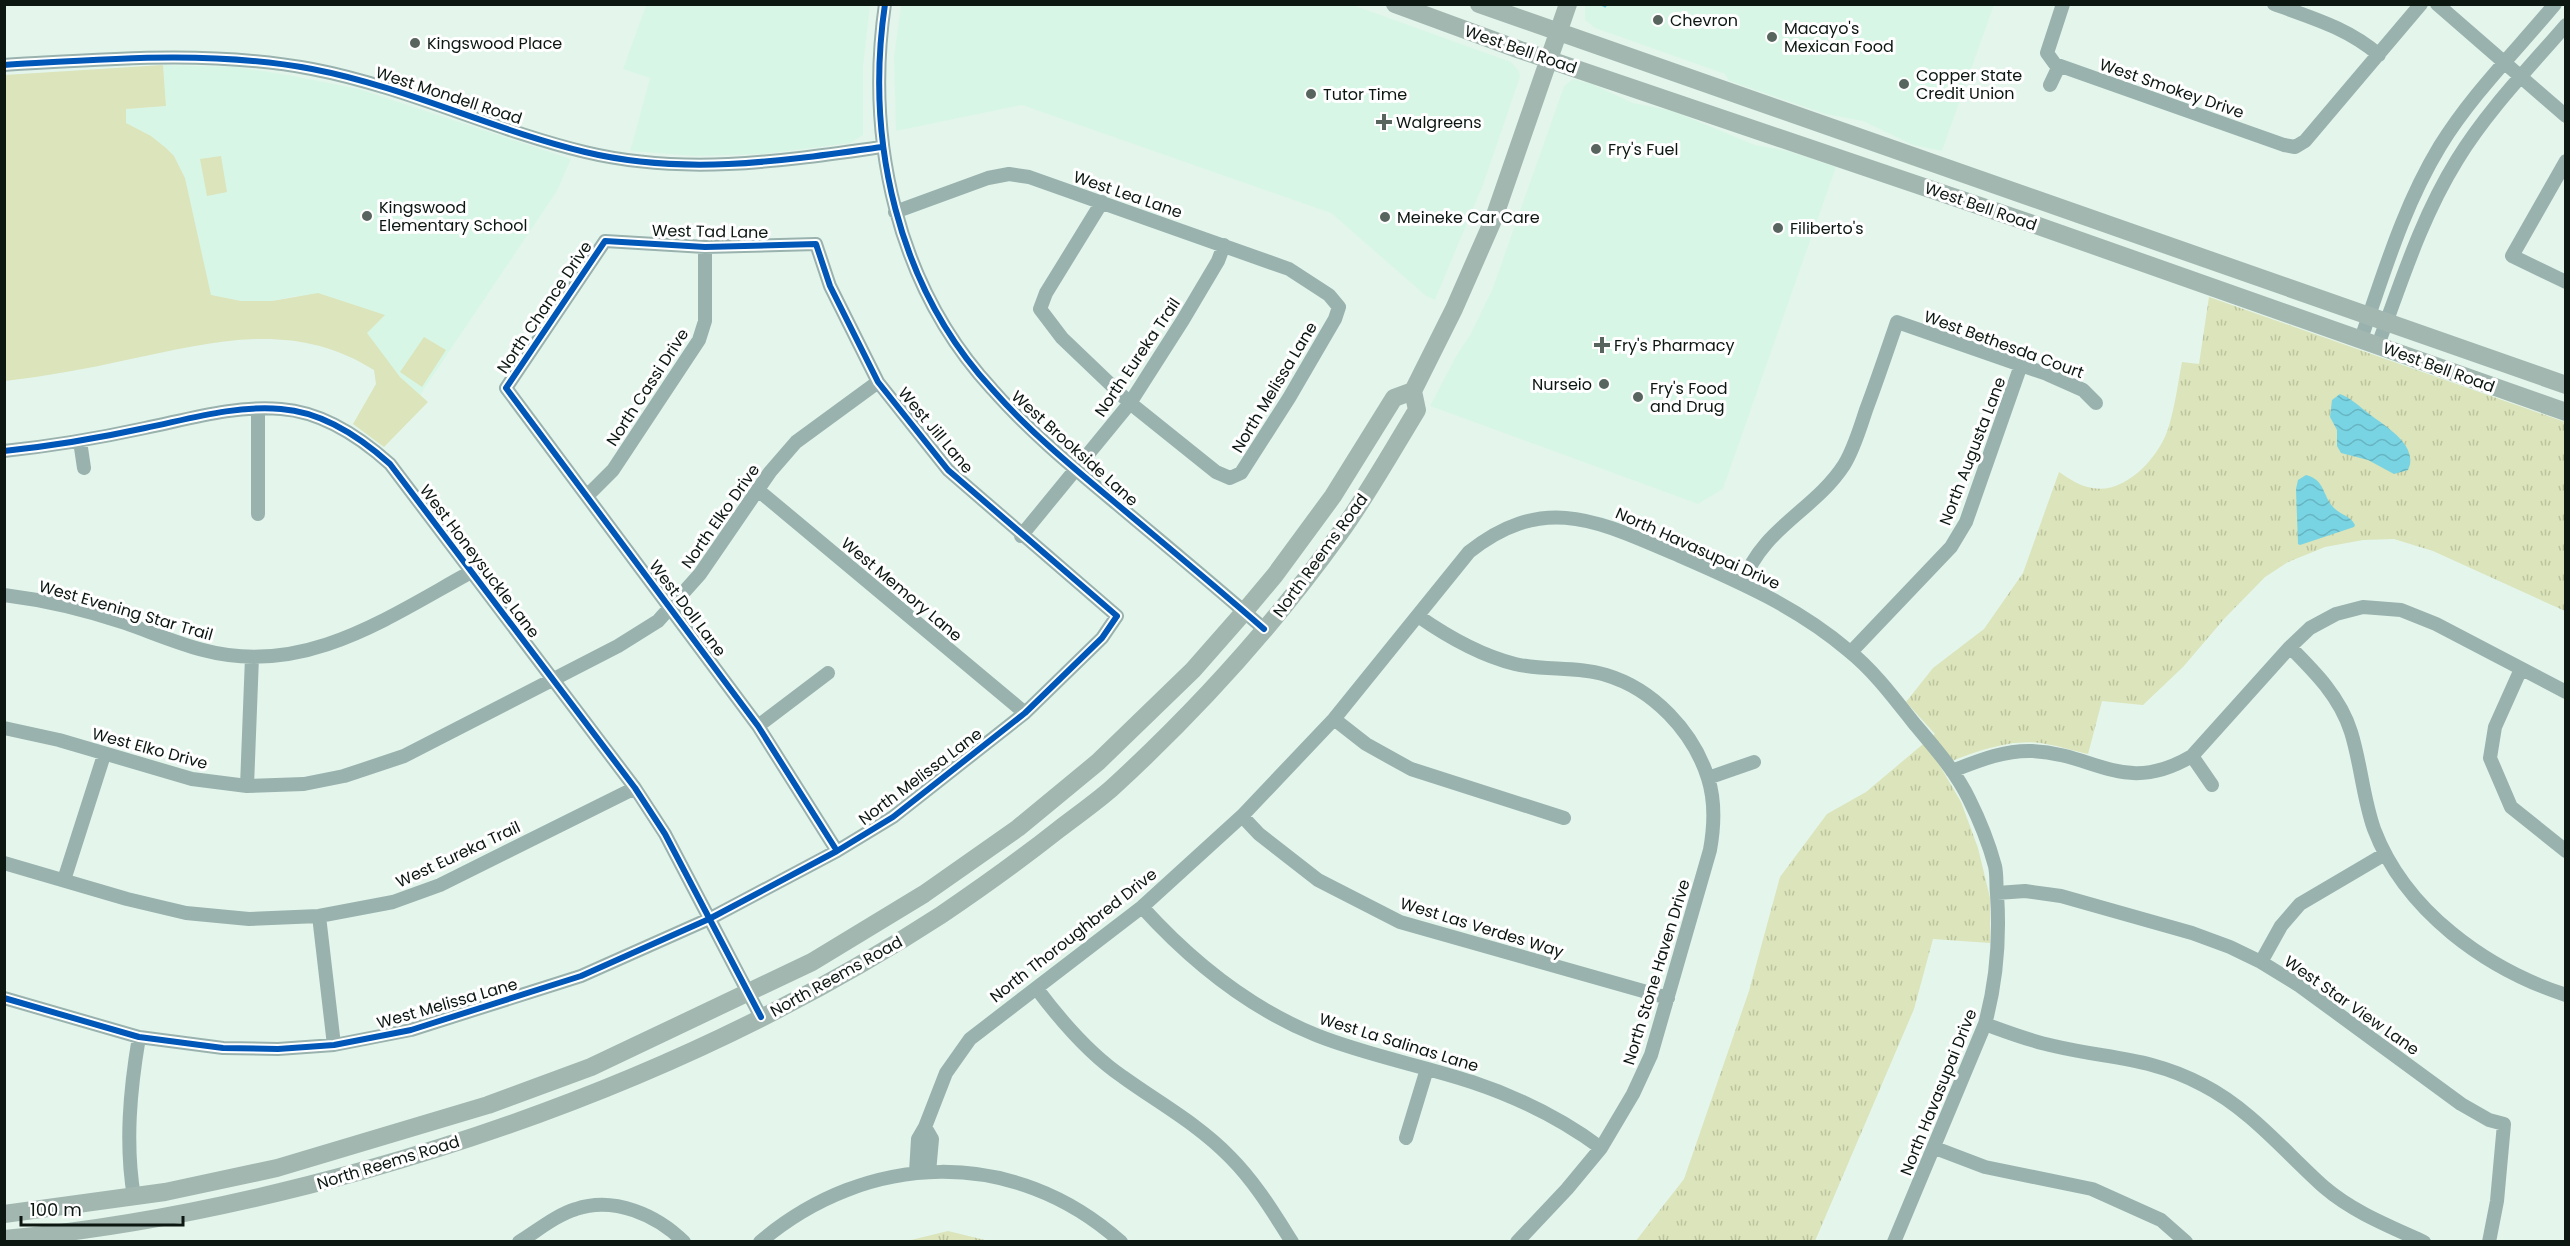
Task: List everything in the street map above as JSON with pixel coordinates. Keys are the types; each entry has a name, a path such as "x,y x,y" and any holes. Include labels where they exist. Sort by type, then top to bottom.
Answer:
{"main road":[{"name":"West Bell Road","path":"1395,4 2565,412"},
{"name":"West Bell Road","path":"1479,4 2565,385"},
{"name":"North Reems Road","path":"4,1239 139,1223 263,1198 425,1153 562,1107 696,1051 891,947 1002,874 1110,790 1184,717 1264,629 1342,530 1417,410 1413,391 1454,309 1494,218 1568,4"},
{"path":"1830,155 1839,130"},
{"name":"North Reems Road","path":"4,1214 134,1197 295,1164 488,1105 591,1067 812,962 924,894 1018,828 1098,762 1193,670 1244,612 1333,496 1394,398 1413,391"}],"street":[{"name":"West Brookside Lane","path":"885,4 879,67 882,147 895,212 914,265 931,302 960,348 990,388 1034,433 1264,629"},
{"path":"2050,85 2059,66 2048,57 2048,49 2063,4"},
{"path":"2274,4 2342,29 2358,38 2379,55 2421,4"},
{"path":"2437,4 2565,116"},
{"path":"2369,342 2369,316 2401,223 2415,192 2441,145 2464,111 2555,4"},
{"path":"2369,342 2387,322 2421,228 2446,178 2476,131 2565,25"},
{"name":"West Smokey Drive","path":"2059,66 2295,147 2306,141 2379,55"},
{"name":"West Mondell Road","path":"4,65 156,56 276,63 365,82 576,150 658,164 744,165 882,147"},
{"path":"2565,161 2512,256 2565,282"},
{"name":"West Lea Lane","path":"895,212 988,178 1009,174 1029,177 1288,269 1329,295 1339,307"},
{"path":"1102,202 1046,293 1040,309 1062,338 1130,403"},
{"name":"West Tad Lane","path":"605,241 705,247 816,244"},
{"name":"North Chance Drive","path":"506,388 605,241"},
{"name":"West Jill Lane","path":"816,244 830,286 878,382 948,470 1021,536 1117,616"},
{"name":"North Eureka Trail","path":"1021,536 1130,403 1184,320 1218,261 1224,245"},
{"name":"North Cassi Drive","path":"587,496 613,470 699,340 705,321 705,247"},
{"name":"North Melissa Lane","path":"1130,403 1216,472 1230,478 1241,472 1277,417 1335,319 1339,307"},
{"name":"West Bethesda Court","path":"1743,583 1749,565 1761,547 1831,482 1844,464 1858,435 1897,322 2021,365 2083,390 2096,403"},
{"name":"North Augusta Lane","path":"1851,652 1951,547 1966,522 2021,365"},
{"name":"North Elko Drive","path":"553,679 618,646 658,621 700,574 770,472 796,442 878,382"},
{"name":"West Doll Lane","path":"506,388 758,726 837,851"},
{"name":"West Honeysuckle Lane","path":"4,451 80,441 228,411 282,408 325,420 348,432 378,453 390,464 635,788 665,834 761,1017"},
{"path":"258,409 258,514"},
{"path":"80,441 84,468"},
{"name":"West Memory Lane","path":"758,490 1025,712"},
{"name":"North Havasupai Drive","path":"1546,517 1582,518 1609,526 1743,583 1778,601 1822,630 1851,652 1906,713 1952,771 1969,798 1995,868 1996,971 1985,1024 1894,1242"},
{"name":"North Thoroughbred Drive","path":"922,1172 932,1139 926,1127 937,1091 956,1055 970,1038 988,1022 1037,989 1142,906 1242,816 1334,719 1469,552 1488,536 1546,517"},
{"name":"West Evening Star Trail","path":"4,595 69,608 122,622 204,650 252,657 299,653 356,635 471,572"},
{"path":"1952,771 1994,756 2020,752 2050,754 2127,773 2153,772 2173,767 2192,756 2290,647 2310,628 2336,614 2363,607 2401,610 2436,624 2565,692"},
{"name":"North Melissa Lane","path":"709,920 837,851 893,817 1025,712 1102,638 1117,616"},
{"name":"North Stone Haven Drive","path":"1418,616 1449,638 1516,664 1582,670 1606,675 1636,687 1680,725 1708,778 1713,833 1668,998 1647,1065 1633,1094 1600,1148 1567,1189 1517,1242"},
{"path":"2290,647 2316,673 2343,713 2355,749 2368,810 2385,854 2412,894 2462,940 2517,976 2565,995"},
{"path":"247,786 252,657"},
{"path":"2521,669 2495,727 2490,758 2511,807 2565,851"},
{"path":"758,726 828,673"},
{"name":"West Elko Drive","path":"4,728 59,740 192,779 247,786 304,784 344,776 404,756 553,679"},
{"path":"1334,719 1366,744 1411,769 1564,818"},
{"path":"64,880 104,755"},
{"path":"2192,756 2212,785"},
{"path":"1708,778 1754,762"},
{"name":"West Eureka Trail","path":"4,863 128,899 186,913 249,919 319,916 393,902 440,885 635,788"},
{"name":"West Las Verdes Way","path":"1242,816 1281,852 1318,880 1400,922 1668,998"},
{"path":"2261,962 2281,926 2300,904 2385,854"},
{"name":"West Star View Lane","path":"1997,893 2025,891 2061,896 2192,933 2230,947 2261,962 2300,986 2461,1104 2489,1120 2504,1124 2497,1201 2489,1242"},
{"name":"West La Salinas Lane","path":"1142,906 1173,941 1197,962 1256,1005 1316,1035 1474,1083 1515,1099 1577,1131 1600,1148"},
{"path":"319,916 334,1045"},
{"name":"West Melissa Lane","path":"4,998 139,1037 223,1048 278,1049 334,1045 411,1030 488,1008 581,976 709,920"},
{"path":"1037,989 1057,1015 1087,1047 1121,1076 1194,1126 1229,1156 1261,1192 1292,1242"},
{"path":"1985,1024 2053,1046 2142,1061 2170,1069 2205,1085 2248,1116 2326,1188 2360,1212 2424,1242"},
{"path":"134,1197 129,1115 131,1080 139,1037"},
{"path":"1406,1138 1427,1069"},
{"path":"1935,1148 1985,1167 2092,1189 2161,1220 2186,1242"},
{"path":"760,1242 797,1213 864,1182 922,1172 956,1171 989,1175 1027,1186 1066,1203 1092,1218 1121,1242"},
{"path":"519,1242 576,1209 602,1204 635,1210 656,1220 684,1242"}],"shaded area":[{"path":"1994,4 1942,151 1913,145 1863,121 1825,114 1729,81 1725,74 1595,28 1585,20 1585,5"},
{"path":"646,5 870,5 863,67 863,135 851,143 763,154 695,156 630,151 650,78 623,69"},
{"path":"901,5 1353,5 1511,62 1519,71 1520,77 1483,185 1435,300 1426,296 1331,213 1022,105 896,131 894,57"},
{"name":"Kingswood Elementary School","path":"163,65 235,67 359,89 571,159 557,191 420,395 400,377 366,333 384,316 296,296 272,301 241,301 211,296 185,178 174,156 166,148 151,136 126,123 125,109 166,106"},
{"path":"1573,79 1592,84 1633,103 1673,111 1755,145 1788,151 1836,167 1723,489 1698,504 1430,406 1456,356 1470,335 1492,290 1564,86"}],"green space":[{"path":"163,65 166,106 126,109 126,123 151,136 166,148 174,156 185,178 211,295 241,301 272,301 318,293 385,315 367,333 400,377 428,402 384,447 353,424 376,384 374,370 344,354 313,344 253,339 222,342 5,381 5,75"},
{"path":"221,156 227,192 207,196 200,159"},
{"path":"2209,297 2565,422 2565,611 2433,551 2394,539 2363,540 2325,547 2288,562 2265,577 2224,619 2183,667 2143,705 2102,701 2088,754 2033,742 2006,744 1978,751 1940,766 1961,802 1978,848 1990,898 1990,943 1933,939 1914,1009 1815,1241 1635,1242 1684,1179 1749,991 1780,877 1827,814 1866,792 1935,734 1906,702 1933,668 1984,629 2023,573 2059,472 2083,486 2105,489 2129,479 2150,460 2165,437 2169,426 2182,362 2199,364"},
{"path":"424,337 446,350 422,387 400,372"},
{"path":"948,1231 989,1241 907,1241"}],"water":[{"path":"2340,394 2355,402 2405,444 2409,452 2408,470 2394,474 2368,460 2341,453 2337,446 2337,430 2330,417 2332,400"},
{"path":"2306,475 2317,480 2329,502 2350,519 2354,527 2298,544 2296,489 2298,480"}],"waterway":[{"path":"1601,4 1605,6"}],"cycle path":[{"path":"885,4 880,55 880,107 885,158 895,209 911,258 932,305 959,348 1020,419 1264,629"},
{"path":"4,65 158,58 273,63 312,69 381,86 517,132 585,152 660,163 734,164 882,147"},
{"path":"4,998 139,1037 223,1048 278,1049 334,1045 411,1030 581,976 709,919 837,851 893,817 1025,713 1102,638 1117,616 948,470 878,382 830,286 816,244 705,247 605,241 506,388 758,726 837,851"},
{"path":"4,451 128,432 212,414 264,408 312,415 366,444 390,464 635,788 665,834 761,1017"}],"place":[{"name":"Chevron","path":"1658,20"},
{"name":"Macayo's Mexican Food","path":"1772,37"},
{"name":"Kingswood Place","path":"415,43"},
{"name":"Copper State Credit Union","path":"1904,84"},
{"name":"Tutor Time","path":"1311,94"},
{"name":"Walgreens","path":"1384,122"},
{"name":"Fry's Fuel","path":"1596,149"},
{"name":"Kingswood Elementary School","path":"367,216"},
{"name":"Meineke Car Care","path":"1385,217"},
{"name":"Filiberto's","path":"1778,228"},
{"name":"Fry's Pharmacy","path":"1602,345"},
{"name":"Nurseio","path":"1604,384"},
{"name":"Fry's Food and Drug","path":"1638,397"}]}
